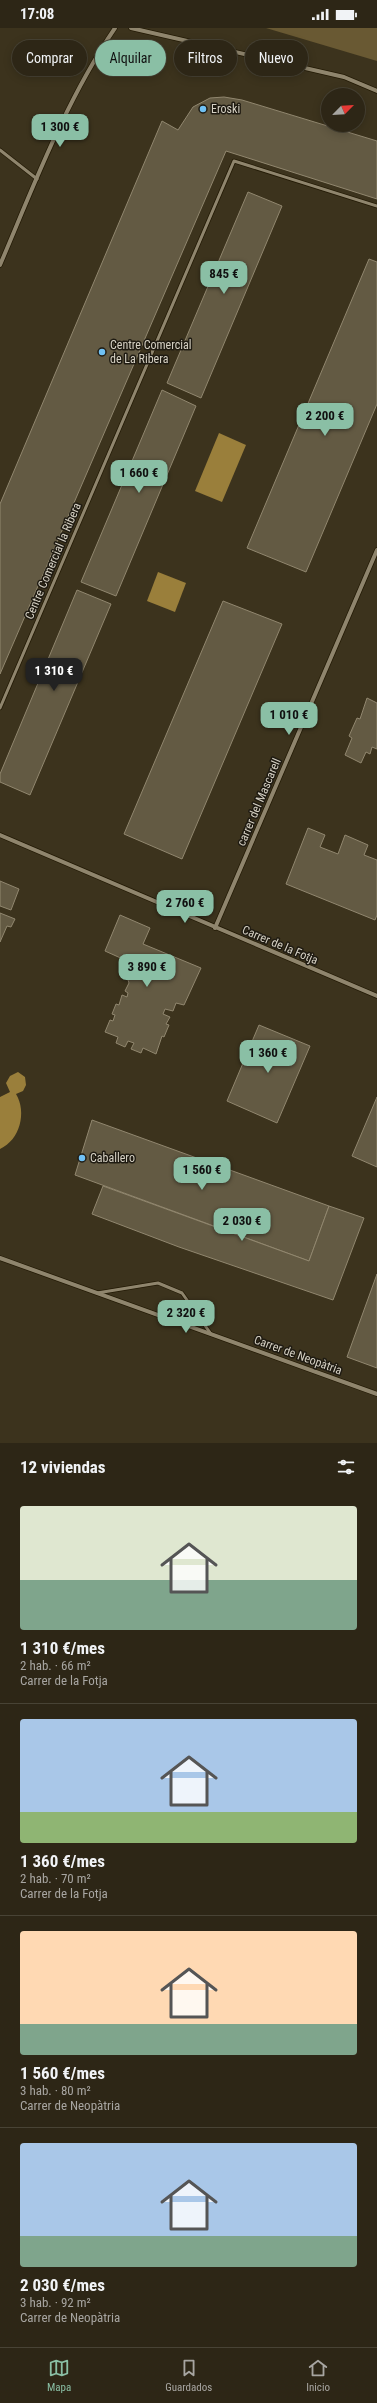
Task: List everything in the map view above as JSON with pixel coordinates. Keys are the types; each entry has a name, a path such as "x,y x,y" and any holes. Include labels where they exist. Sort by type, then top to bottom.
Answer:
{"street":[{"path":"0,264 37,179 92,62 115,28"},
{"path":"131,28 344,77 377,90"},
{"name":"carrer del Mascarell","path":"216,928 377,550"},
{"name":"Carrer de la Fotja","path":"0,834 377,996"},
{"name":"Carrer de Neopàtria","path":"0,1258 377,1394"}],"lane":[{"path":"0,150 37,179"},
{"name":"Centre Comercial la Ribera","path":"0,708 234,161 377,206"},
{"name":"Carrer de Neopàtria","path":"97,1293 158,1283 182,1293 211,1334"}],"shaded area":[{"path":"266,28 377,28 377,61 308,40"},
{"path":"219,433 246,445 222,502 195,491"},
{"path":"158,572 186,583 175,612 147,601"},
{"path":"18,1072 25,1077 26,1085 23,1091 16,1094 21,1109 20,1125 17,1132 7,1145 0,1149 0,1097 10,1092 6,1083 10,1076"}],"building":[{"name":"Centre Comercial de La Ribera","path":"224,97 242,100 321,124 321,132 347,132 377,141 377,199 226,151 0,674 0,504 162,121 178,130 193,107 210,98"},
{"path":"248,192 282,206 201,398 167,383"},
{"path":"369,259 377,262 377,404 306,572 247,548"},
{"path":"162,390 196,406 116,596 81,582"},
{"path":"77,590 111,604 30,795 0,782 0,774"},
{"path":"223,601 282,624 182,859 124,834"},
{"path":"367,698 377,703 377,749 372,747 370,754 366,752 361,763 345,755 352,738 349,736 357,718 360,719"},
{"path":"308,828 325,835 320,847 338,854 345,835 368,845 364,855 377,860 377,915 375,920 286,884"},
{"path":"0,881 19,889 11,910 0,906"},
{"path":"0,913 15,919 11,927 7,926 0,942"},
{"path":"120,915 150,928 143,944 201,968 184,1005 176,1003 173,1011 165,1009 163,1014 170,1017 166,1024 169,1025 164,1037 162,1036 156,1054 143,1048 141,1053 131,1049 134,1043 128,1041 125,1047 116,1043 118,1037 105,1032 110,1020 113,1021 115,1015 112,1014 116,1004 119,1005 122,995 127,997 128,993 125,991 129,983 128,980 136,967 134,964 105,951"},
{"path":"259,1025 310,1046 277,1123 227,1101"},
{"path":"377,1097 377,1167 352,1156"},
{"path":"92,1120 329,1206 309,1261 75,1175"},
{"path":"103,1186 309,1261 329,1206 364,1218 333,1300 179,1247 92,1214"},
{"path":"377,1274 377,1368 347,1357"}],"place":[{"name":"Eroski","path":"203,109"},
{"name":"Centre Comercial de La Ribera","path":"102,352"},
{"name":"Caballero","path":"82,1158"}]}
